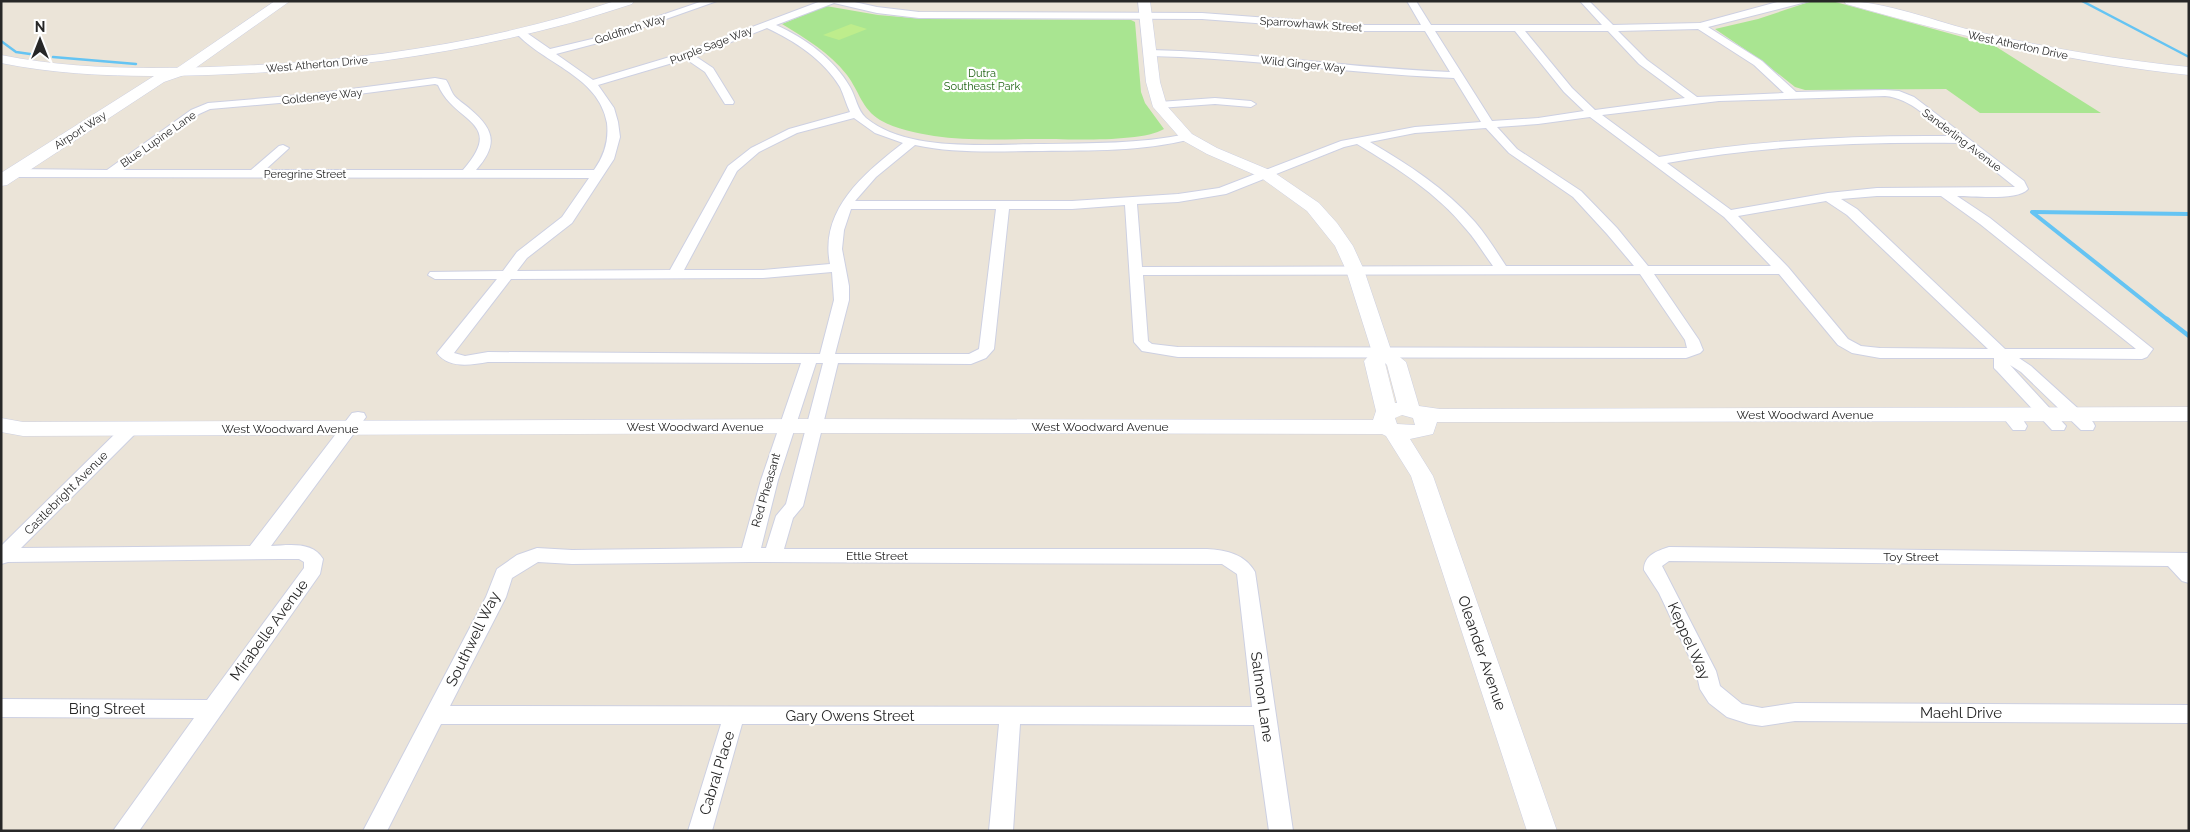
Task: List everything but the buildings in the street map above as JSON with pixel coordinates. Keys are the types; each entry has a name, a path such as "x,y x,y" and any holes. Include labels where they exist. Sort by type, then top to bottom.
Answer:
{"main road":[{"name":"Airport Way","path":"7,177 270,1"},
{"name":"Airport Way","path":"159,75 182,72 284,1"}],"street":[{"name":"West Atherton Drive","path":"182,72 276,69 430,51 521,33 628,1"},
{"name":"Goldfinch Way","path":"546,53 594,41 713,1"},
{"name":"Purple Sage Way","path":"591,84 687,55 830,1"},
{"name":"Sparrowhawk Street","path":"837,1 877,10 919,15 1239,18 1364,28 1700,26 1760,12 1782,2 1806,1"},
{"path":"1144,1 1152,76 1159,105 1176,127 1187,137 1212,151 1266,174 1313,208 1332,227 1344,246 1355,270 1382,353"},
{"path":"1131,203 1141,342 1147,348 1178,352 1382,353 1686,354 1695,350 1692,340 1644,270 1612,231 1577,194 1513,151 1489,126 1411,1"},
{"path":"1584,1 1643,62 1694,100"},
{"name":"West Atherton Drive","path":"1850,1 1965,34 2020,46 2111,63 2189,71"},
{"path":"766,24 785,32 802,44 837,75 846,88 857,114 863,120 882,132 912,141 972,147 1106,147 1140,145 1187,137"},
{"path":"1700,26 1758,63 1793,95"},
{"path":"1518,28 1563,84 1593,114 1729,214 1783,270 1843,342 1857,350 1880,354 2142,354 2145,349 1985,221 1944,192"},
{"path":"521,33 591,84 604,98 609,108 613,130 612,148 598,174 568,220 529,249 506,275 461,335 445,353 448,356 463,360 488,358 971,358 981,356 987,351 1003,205"},
{"name":"Wild Ginger Way","path":"1150,53 1219,55 1406,74 1457,75"},
{"path":"687,55 709,70 729,102"},
{"path":"1,59 61,69 159,75"},
{"name":"Goldeneye Way","path":"208,106 313,98 435,81 442,82 447,94 482,126 485,133 487,142 484,151 465,175"},
{"name":"Sanderling Avenue","path":"1793,95 1899,94 1910,99 2020,184 2022,190"},
{"path":"847,205 1131,203 1178,198 1222,191 1332,147 1415,130 1489,126 1694,100 1793,95"},
{"path":"1159,105 1215,101 1251,104"},
{"name":"Blue Lupine Lane","path":"109,174 195,112 208,106"},
{"path":"675,274 732,169 755,150 793,131 857,114"},
{"path":"1658,161 1764,145 1822,141 1962,140"},
{"path":"823,358 837,320 842,291 835,250 838,224 857,189 870,175 912,141"},
{"path":"1360,141 1425,182 1461,214 1502,270"},
{"path":"253,174 283,148"},
{"name":"Peregrine Street","path":"7,177 109,174 598,174"},
{"path":"1729,214 1828,197 1877,192 2013,192 2022,190"},
{"path":"1828,197 1852,212 2002,354 2026,369 2067,420"},
{"path":"434,275 774,274 837,267"},
{"path":"1136,270 1783,270"},
{"name":"Oleander Avenue","path":"1422,476 1427,467 1419,421 1396,362 1382,353 1374,361 1388,421 1422,476 1542,831"},
{"path":"2002,354 2002,368 2067,420"},
{"name":"Red Pheasant","path":"750,555 758,514 788,421 823,358"},
{"name":"Red Pheasant","path":"773,555 785,516 794,506 816,421 823,358"},
{"name":"West Woodward Avenue","path":"1,424 37,417 354,423 1388,421 1408,434 1419,421 1468,427 2067,420 2189,414"},
{"name":"West Woodward Avenue","path":"2067,420 2189,426"},
{"path":"255,552 354,423"},
{"name":"West Woodward Avenue","path":"1,424 23,429 130,430 354,423"},
{"name":"Castlebright Avenue","path":"3,556 130,430"},
{"path":"758,514 785,516"},
{"name":"Mirabelle Avenue","path":"3,556 304,552 314,558 313,569 125,831"},
{"name":"Toy Street","path":"1653,564 1654,560 1669,554 2181,560"},
{"name":"Ettle Street","path":"513,566 537,555 572,557 750,555 1214,556 1231,558 1241,564"},
{"path":"2181,560 2189,576"},
{"name":"Salmon Lane","path":"1241,564 1246,572 1281,831"},
{"name":"Keppel Way","path":"1653,564 1653,570 1667,591 1706,671 1710,689 1716,697 1735,711"},
{"name":"Southwell Way","path":"435,715 496,597 504,574 513,566"},
{"name":"Bing Street","path":"1,708 212,709"},
{"name":"Maehl Drive","path":"1735,711 1762,717 1795,712 2189,714"},
{"path":"375,831 435,715"},
{"name":"Gary Owens Street","path":"435,715 1264,716"},
{"name":"Cabral Place","path":"700,831 734,716"},
{"path":"1001,831 1010,716"}],"green space":[{"path":"1812,1 1832,1 1995,46 2101,113 1980,113 1946,89 1805,90 1795,87 1762,61 1715,29 1758,19"},
{"name":"Dutra Southeast Park","path":"826,6 878,15 924,19 1131,20 1135,22 1141,92 1145,103 1164,129 1138,136 1083,140 960,139 913,132 893,126 880,120 869,111 847,75 833,59 817,46 782,24"},
{"path":"851,24 867,29 839,40 823,35"}],"waterway":[{"path":"2082,1 2189,57"},
{"path":"1,41 16,52 30,54"},
{"path":"53,57 136,64"},
{"path":"2032,212 2168,320"},
{"path":"2033,212 2189,214"},
{"path":"2167,319 2189,336"}]}
